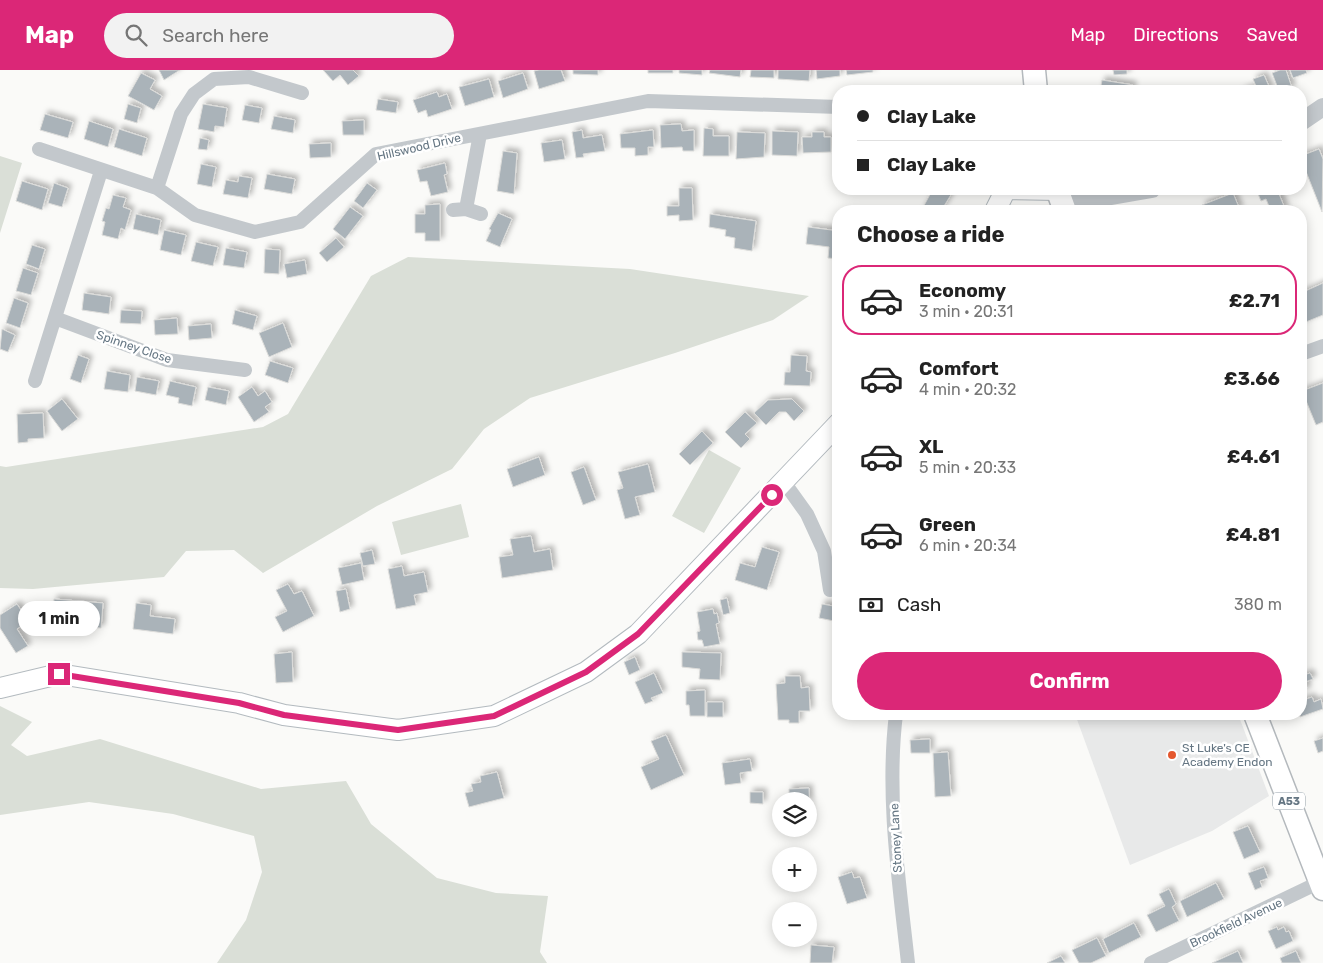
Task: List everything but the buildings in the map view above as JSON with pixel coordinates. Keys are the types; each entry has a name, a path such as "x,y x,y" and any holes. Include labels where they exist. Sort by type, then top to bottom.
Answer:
{"highway":[{"path":"1034,70 1035,85"},
{"name":"A53","path":"1258,720 1322,886"}],"main road":[{"path":"1046,195 1060,197"},
{"path":"0,688 59,674 239,703 284,715 398,730 494,716 586,672 638,634 832,431"}],"street":[{"path":"157,188 181,114 194,94 213,74 249,77 302,93"},
{"name":"Hillswood Drive","path":"39,149 157,188 195,215 255,232 300,222 376,154 648,101 832,107"},
{"path":"1307,118 1323,107"},
{"path":"480,134 459,209 481,214"},
{"path":"35,381 101,171"},
{"path":"1060,197 1106,197 1118,195"},
{"name":"Spinney Close","path":"55,318 167,360 245,370"},
{"path":"1307,352 1323,346"},
{"path":"784,482 807,514 824,551 830,590"},
{"name":"Stoney Lane","path":"895,720 891,752 898,875 908,963"},
{"name":"Brookfield Avenue","path":"1151,963 1322,886"}],"shaded area":[{"path":"0,156 22,163 0,233"},
{"path":"408,257 630,269 809,296 773,320 530,398 484,429 452,469 377,506 263,573 234,550 186,551 164,577 33,589 0,588 0,466 6,467 263,427 288,414 371,276"},
{"path":"709,450 741,468 704,533 672,516"},
{"path":"461,504 469,537 401,555 392,522"},
{"path":"0,706 32,722 11,745 27,756 100,739 261,789 346,781 371,824 437,878 496,893 548,896 540,952 547,963 217,963 246,920 262,872 254,836 173,814 89,802 0,815"},
{"name":"St Luke's CE Academy Endon","path":"1077,720 1240,720 1269,796 1212,831 1130,865"}],"place":[{"name":"St Luke's CE Academy Endon","path":"1172,755"}],"route":[{"path":"59,674 239,703 284,715 398,730 494,716 586,672 638,634 772,495"}]}
